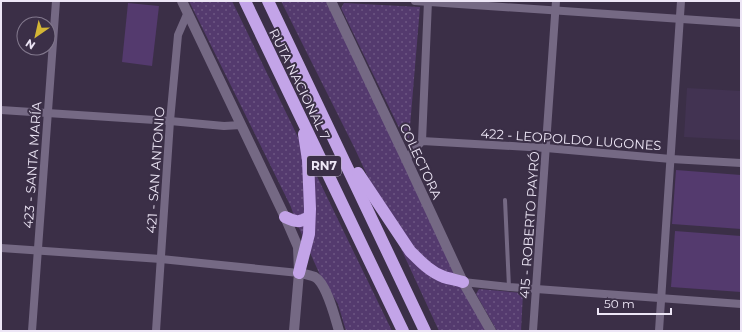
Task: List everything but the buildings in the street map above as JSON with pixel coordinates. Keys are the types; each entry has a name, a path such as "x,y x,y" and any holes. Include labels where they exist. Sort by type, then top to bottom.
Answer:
{"highway":[{"name":"RUTA NACIONAL 7","path":"245,1 403,331"},
{"name":"RUTA NACIONAL 7","path":"268,1 328,124 425,331"},
{"path":"294,104 305,139 308,160 310,202 308,234 299,273"},
{"path":"328,124 365,184 410,251 432,271 443,277 463,282"},
{"path":"285,217 292,221 303,221 309,217"}],"street":[{"name":"423 - SANTA MARÍA","path":"32,331 56,1"},
{"path":"182,1 298,247 299,273 294,331"},
{"name":"COLECTORA","path":"331,1 463,282 492,331"},
{"path":"415,1 741,23"},
{"path":"406,158 422,141 428,1"},
{"name":"415 - ROBERTO PAYRÓ","path":"533,331 556,1"},
{"path":"660,331 681,1"},
{"name":"421 - SAN ANTONIO","path":"156,331 170,121 178,35 188,12"},
{"path":"1,110 48,112 224,126 240,124"},
{"name":"422 - LEOPOLDO LUGONES","path":"422,141 546,148 671,159 741,163"},
{"path":"1,248 161,259 299,273 316,277 323,285 332,305 338,331"},
{"path":"463,282 509,287 741,304"}],"lane":[{"path":"505,200 509,287"}],"shaded area":[{"path":"189,1 232,1 392,331 346,331 338,304 320,275 291,207"},
{"path":"281,1 330,1 488,331 439,331 355,149"},
{"path":"128,3 159,6 152,66 122,62"},
{"path":"344,3 420,7 409,138 404,138 341,8"},
{"path":"687,88 741,91 741,140 684,137"},
{"path":"676,170 741,175 741,229 672,224"},
{"path":"675,231 741,236 741,292 671,287"},
{"path":"479,289 523,293 521,331 497,331 476,294"}]}
